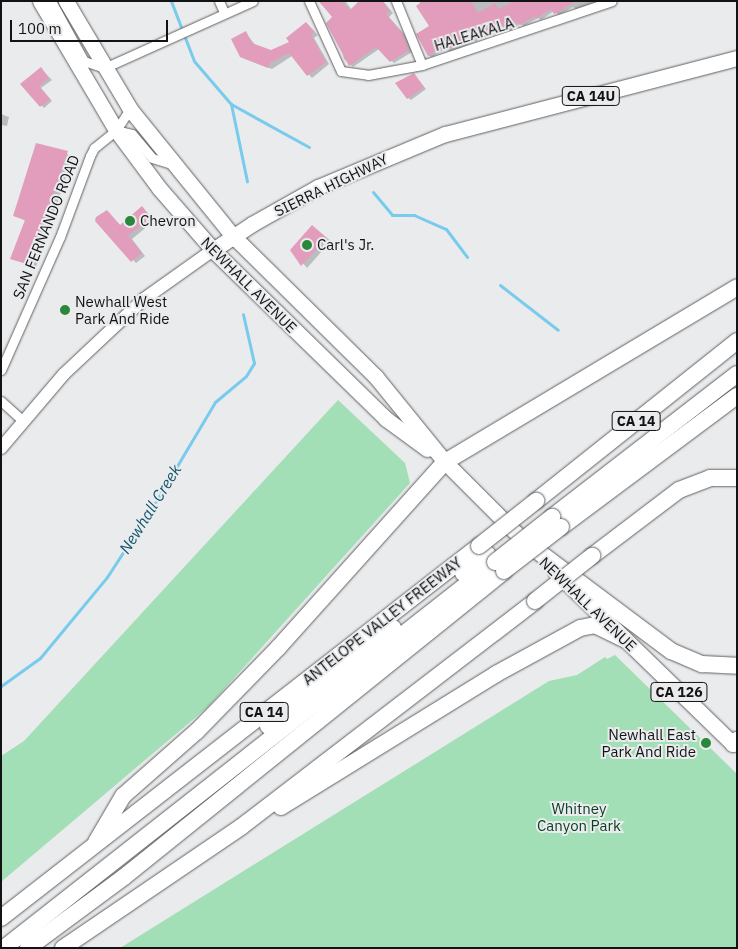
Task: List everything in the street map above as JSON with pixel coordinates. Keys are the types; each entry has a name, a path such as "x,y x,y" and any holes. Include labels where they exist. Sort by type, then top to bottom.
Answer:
{"highway":[{"path":"96,842 123,796 197,731 278,648 445,462 737,287"},
{"name":"ANTELOPE VALLEY FREEWAY","path":"1,918 96,842 491,558 548,513 737,341"},
{"path":"548,513 737,354"},
{"path":"548,513 737,374"},
{"name":"ANTELOPE VALLEY FREEWAY","path":"28,948 124,877 491,558 548,513 737,396"},
{"path":"63,948 241,826 679,490 710,478 737,478"},
{"path":"523,540 671,651 702,664 737,666"},
{"path":"1,936 491,558"},
{"path":"4,948 491,558"},
{"path":"241,826 276,810 496,674 580,628 595,626 624,639"}],"main road":[{"name":"NEWHALL AVENUE","path":"40,1 116,130 159,188 212,250 386,419 445,462"},
{"name":"NEWHALL AVENUE","path":"66,1 130,109 172,164 233,236 295,301 376,377 445,462 624,639 735,742"},
{"name":"SIERRA HIGHWAY","path":"1,448 64,374 144,299 233,236 336,179 445,134 737,58"}],"street":[{"path":"51,1 84,61 104,68 224,12 253,1"},
{"path":"220,1 224,12"},
{"name":"HALEAKALA","path":"309,1 340,71 368,75 422,64 612,1"},
{"path":"396,1 422,64"},
{"name":"SAN FERNANDO ROAD","path":"1,370 60,237 90,156 94,148 116,130 130,109"},
{"path":"116,130 132,134 152,158 172,164"},
{"path":"1,401 23,421"}],"green space":[{"path":"338,400 405,463 410,483 209,706 1,882 1,756 24,741"},
{"name":"Whitney Canyon Park","path":"615,655 737,774 737,948 120,948 549,681 577,675 605,657 607,659"}],"building":[{"path":"319,1 341,1 350,10 359,1 382,1 390,11 386,14 402,33 409,50 390,62 376,47 349,66 326,23 332,17"},
{"path":"423,1 471,1 478,13 495,3 499,9 515,1 576,1 559,12 554,14 551,9 536,19 535,16 520,25 517,22 505,30 502,24 498,25 480,37 479,35 446,50 443,47 428,56 416,34 429,26 416,6"},
{"path":"306,22 315,32 311,35 326,62 307,76 289,53 270,63 268,68 240,57 231,39 246,31 252,43 271,50 289,42 286,38"},
{"path":"41,67 49,78 39,86 50,99 40,107 20,84"},
{"path":"414,73 424,87 407,99 395,83"},
{"path":"36,143 68,151 30,265 10,259 25,220 13,216"},
{"path":"142,206 151,217 128,236 142,253 131,262 95,221 96,217 107,210 120,225"},
{"name":"Carl's Jr.","path":"312,225 327,238 301,266 290,250"}],"waterway":[{"name":"Newhall Creek","path":"171,1 194,61 231,104 247,181"},
{"path":"231,104 309,147"},
{"path":"373,192 392,215 414,215 446,229 467,257"},
{"path":"500,285 558,330"},
{"name":"Newhall Creek","path":"1,686 40,658 107,577 155,503 215,402 246,376 254,363 243,314"}],"place":[{"name":"Chevron","path":"130,221"},
{"name":"Carl's Jr.","path":"307,245"},
{"name":"Newhall West Park And Ride","path":"65,310"},
{"name":"Newhall East Park And Ride","path":"706,743"}]}
